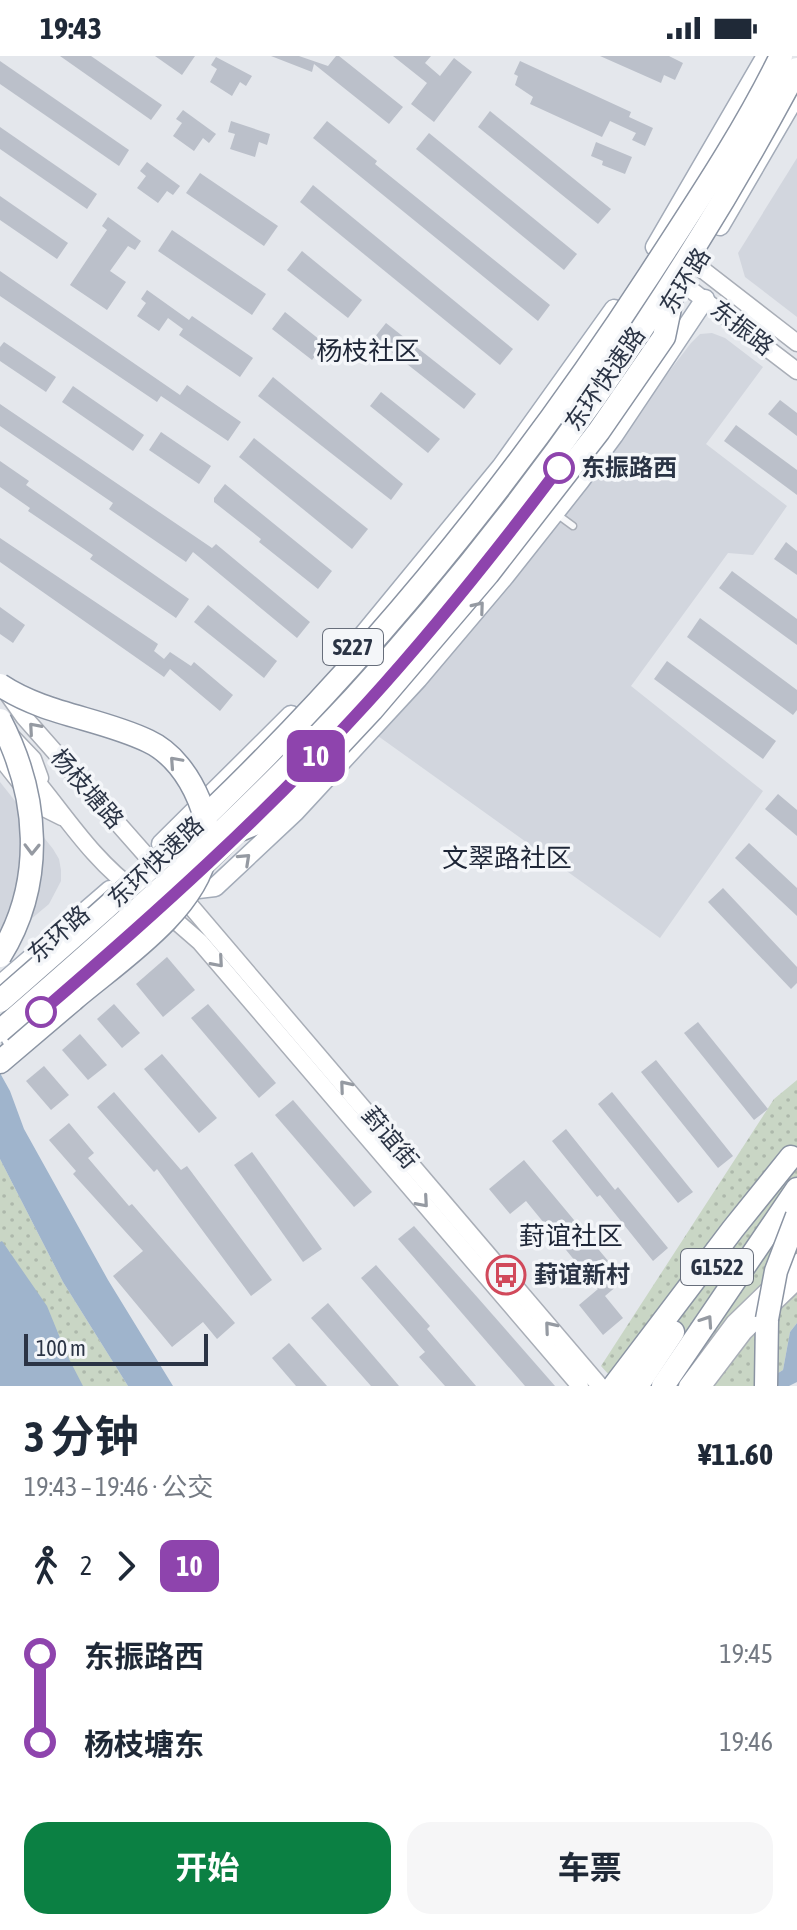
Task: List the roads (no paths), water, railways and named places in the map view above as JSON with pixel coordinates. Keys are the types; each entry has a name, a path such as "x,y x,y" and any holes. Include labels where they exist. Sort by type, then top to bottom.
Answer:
{"highway":[{"name":"东环快速路","path":"0,1001 110,905 217,805 341,677 491,498 562,404 659,261 721,164 767,84 778,56"},
{"name":"东环快速路","path":"0,1031 127,921 233,822 356,694 434,605 527,488 644,325 686,273 797,69"},
{"path":"242,829 265,820 312,774 372,710 478,585 599,431 664,337 686,273"},
{"path":"0,684 16,696 46,708 137,736 160,748 181,768 196,792 208,838 202,868 165,921 0,1062"},
{"path":"0,720 11,742 27,792 33,841 31,870 22,913 0,956"},
{"path":"614,1386 794,1153"},
{"name":"G1522","path":"637,1386 794,1153"},
{"name":"G1522","path":"663,1386 797,1189"},
{"path":"766,1386 765,1342 770,1293 797,1216"}],"main road":[{"name":"东环路","path":"0,985 147,857 302,704 390,605 510,455 648,258 766,56"},
{"name":"东环路","path":"0,1049 179,892 366,703 482,568 591,425 748,181 797,94"},
{"name":"东振路","path":"660,239 705,299 797,371"},
{"name":"东振路","path":"648,258 686,273 797,343"},
{"path":"179,892 215,887 295,812 418,679 555,513 630,412 705,299"},
{"path":"591,425 604,414 630,412"},
{"path":"540,493 542,502 555,513"},
{"name":"杨枝塘路","path":"0,684 24,717 179,892"},
{"name":"杨枝塘路","path":"0,728 33,759 45,790"},
{"name":"杨枝塘路","path":"0,742 121,880 162,908"},
{"name":"杨枝塘路","path":"0,757 38,805 67,820"},
{"name":"葑谊街","path":"179,892 600,1386"},
{"name":"葑谊街","path":"162,908 200,942 580,1386"},
{"path":"687,1386 734,1323 797,1262"},
{"path":"703,1386 744,1332 797,1281"}],"lane":[{"path":"555,513 573,526"}],"water":[{"path":"0,1073 24,1129 108,1280 173,1386 128,1386 63,1282 0,1159"},
{"path":"2,1241 47,1306 83,1386 0,1386"},
{"path":"797,1323 797,1382 789,1386 757,1386 783,1370 790,1332"}],"place":[{"name":"东振路西","path":"559,468"},
{"name":"葑谊新村","path":"506,1275"}],"district":[{"name":"杨枝社区","path":"368,351"},
{"name":"文翠路社区","path":"507,858"},
{"name":"葑谊社区","path":"571,1236"}]}
